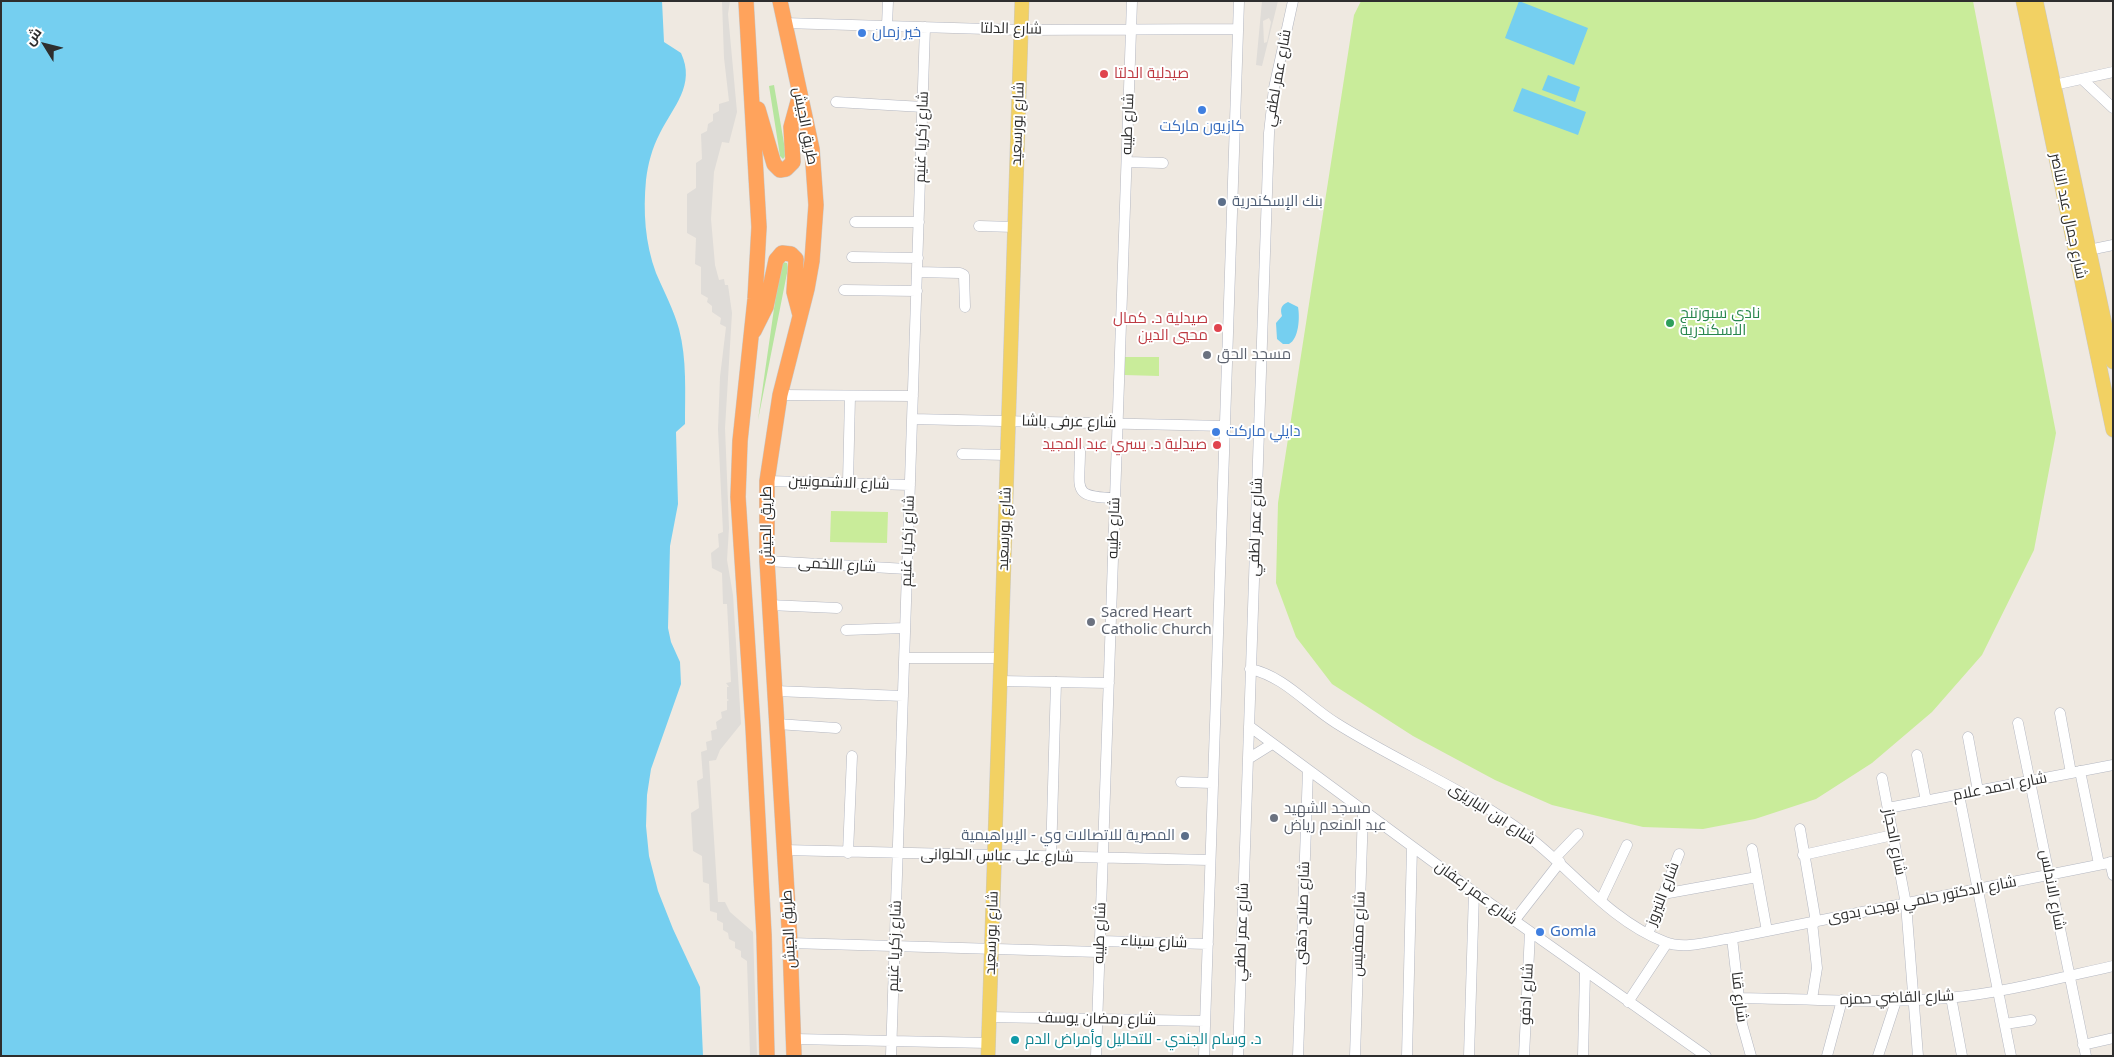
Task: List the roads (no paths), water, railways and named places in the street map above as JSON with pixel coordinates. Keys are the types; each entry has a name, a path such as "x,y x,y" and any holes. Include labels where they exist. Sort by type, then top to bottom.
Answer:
{"highway":[{"name":"طريق الجيش","path":"746,1 759,227 751,335 740,441 738,497 764,935 767,1056"},
{"name":"طريق الجيش","path":"780,1 812,149 816,205 812,261 780,395 767,481 767,561 790,943 794,1056"},
{"path":"751,91 763,122 774,164 783,170 789,168 793,162 791,127 800,94"},
{"path":"751,335 764,315 776,260 782,254 791,254 796,259 794,292 800,316"}],"main road":[{"name":"شارع بورسعيد","path":"988,1050 1022,1"},
{"name":"شارع جمال عبد الناصر","path":"2023,1 2083,252 2112,357"},
{"name":"شارع جمال عبد الناصر","path":"2036,1 2054,85 2113,430"}],"street":[{"path":"887,26 888,1"},
{"name":"شارع طيبه","path":"1096,1056 1132,1"},
{"path":"1204,1056 1209,860 1239,1"},
{"name":"شارع عمر لطفي","path":"1238,1056 1269,133 1274,88 1294,1"},
{"name":"شارع الدلتا","path":"784,23 1021,30 1238,29"},
{"name":"شارع زكريا غنيم","path":"891,1056 925,27"},
{"path":"2054,85 2113,72"},
{"path":"2082,79 2113,108"},
{"path":"836,102 923,107"},
{"path":"1127,162 1163,163"},
{"path":"855,222 919,222"},
{"path":"979,226 1014,227"},
{"path":"2083,252 2113,245"},
{"path":"852,258 918,258"},
{"path":"917,272 960,273 964,275 965,307"},
{"path":"844,290 917,291"},
{"path":"780,395 913,396"},
{"path":"848,483 850,396"},
{"name":"شارع عرفى باشا","path":"912,419 1225,426"},
{"path":"1080,451 1080,487 1084,494 1091,497 1115,498"},
{"path":"962,454 1008,455"},
{"name":"شارع الاشمونيين","path":"767,481 910,485"},
{"name":"شارع اللخمى","path":"767,561 907,570"},
{"path":"770,605 837,608"},
{"path":"846,630 906,628"},
{"path":"904,658 1001,658"},
{"name":"شارع ابن الباريزى","path":"1250,669 1271,675 1345,729 1482,805 1526,834 1601,900 1648,934 1667,943 1694,944 1732,938"},
{"path":"1000,682 1109,683"},
{"path":"1051,858 1056,682"},
{"path":"775,691 903,696"},
{"path":"2060,713 2099,864"},
{"name":"شارع الاندلس","path":"2018,723 2086,1056"},
{"path":"777,724 836,728"},
{"name":"شارع عمر زعفان","path":"1249,726 1514,921 1706,1056"},
{"path":"1968,737 1978,791"},
{"path":"1248,759 1272,744"},
{"path":"1917,755 1926,801"},
{"path":"848,853 852,756"},
{"name":"شارع احمد علام","path":"1888,808 2113,765"},
{"name":"شارع صلاح ذهنى","path":"1298,1056 1308,770"},
{"name":"شارع الحجاز","path":"1882,778 1906,904 1918,1056"},
{"path":"1181,782 1212,783"},
{"path":"1959,794 2011,1056"},
{"name":"شارع ممفيس","path":"1355,1056 1363,811"},
{"path":"1800,829 1814,922 1817,968 1812,999"},
{"path":"1514,921 1557,860 1578,834"},
{"path":"1803,855 1893,836"},
{"path":"1601,900 1627,845"},
{"path":"1407,1056 1412,847"},
{"path":"1752,849 1767,931"},
{"name":"شارع على عباس الحلوانى","path":"784,850 1051,858 1209,860"},
{"name":"شارع النيروز","path":"1648,934 1679,854"},
{"path":"2111,862 2113,875"},
{"name":"شارع الدكتور حلمي بهجت بدوى","path":"1732,938 2111,862"},
{"path":"1663,894 1757,876"},
{"path":"1469,1056 1474,892"},
{"name":"شارع ادفو","path":"1524,1056 1530,932"},
{"name":"شارع قنا","path":"1732,938 1742,1024 1751,1056"},
{"name":"شارع سيناء","path":"1100,941 1208,944"},
{"path":"790,943 1100,952"},
{"path":"1628,1002 1667,943"},
{"name":"شارع القاضي حمزه","path":"1739,998 1896,1001 1951,997 1998,990 2113,966"},
{"path":"1583,1056 1585,972"},
{"path":"1951,997 1962,1056"},
{"path":"1827,1056 1842,1000"},
{"path":"1878,1056 1896,1001"},
{"name":"شارع رمضان يوسف","path":"990,1016 1205,1021"},
{"path":"2005,1024 2030,1020"},
{"path":"2083,1045 2113,1038"},
{"path":"794,1039 891,1041 988,1050"}],"water":[{"path":"1,1 662,1 664,42 681,53 686,75 681,95 660,133 651,156 646,180 645,216 652,262 677,322 682,340 684,364 685,424 676,432 678,504 670,546 668,628 671,642 680,662 681,684 651,769 647,795 646,826 649,856 658,891 700,987 703,1056 1,1056"},
{"path":"1519,1 1588,28 1574,65 1505,38"},
{"path":"1548,75 1580,87 1575,102 1542,90"},
{"path":"1522,88 1586,112 1578,135 1513,111"},
{"path":"1288,302 1298,307 1299,322 1295,338 1289,344 1283,344 1277,339 1276,323 1282,316 1282,306"}],"place":[{"name":"خير زمان","path":"862,33"},
{"name":"صيدلية الدلتا","path":"1104,74"},
{"name":"كازيون ماركت","path":"1202,110"},
{"name":"بنك الإسكندرية","path":"1222,202"},
{"name":"نادي سبورتنج الاسكندرية","path":"1670,323"},
{"name":"صيدلية د. كمال محيي الدين","path":"1218,328"},
{"name":"مسجد الحق","path":"1207,355"},
{"name":"دايلي ماركت","path":"1216,432"},
{"name":"صيدلية د. يسري عبد المجيد","path":"1217,445"},
{"name":"Sacred Heart Catholic Church","path":"1091,622"},
{"name":"مسجد الشهيد عبد المنعم رياض","path":"1274,818"},
{"name":"المصرية للاتصالات وي - الإبراهيمية","path":"1185,836"},
{"name":"Gomla","path":"1540,932"},
{"name":"د. وسام الجندي - للتحاليل وأمراض الدم","path":"1015,1040"}]}
